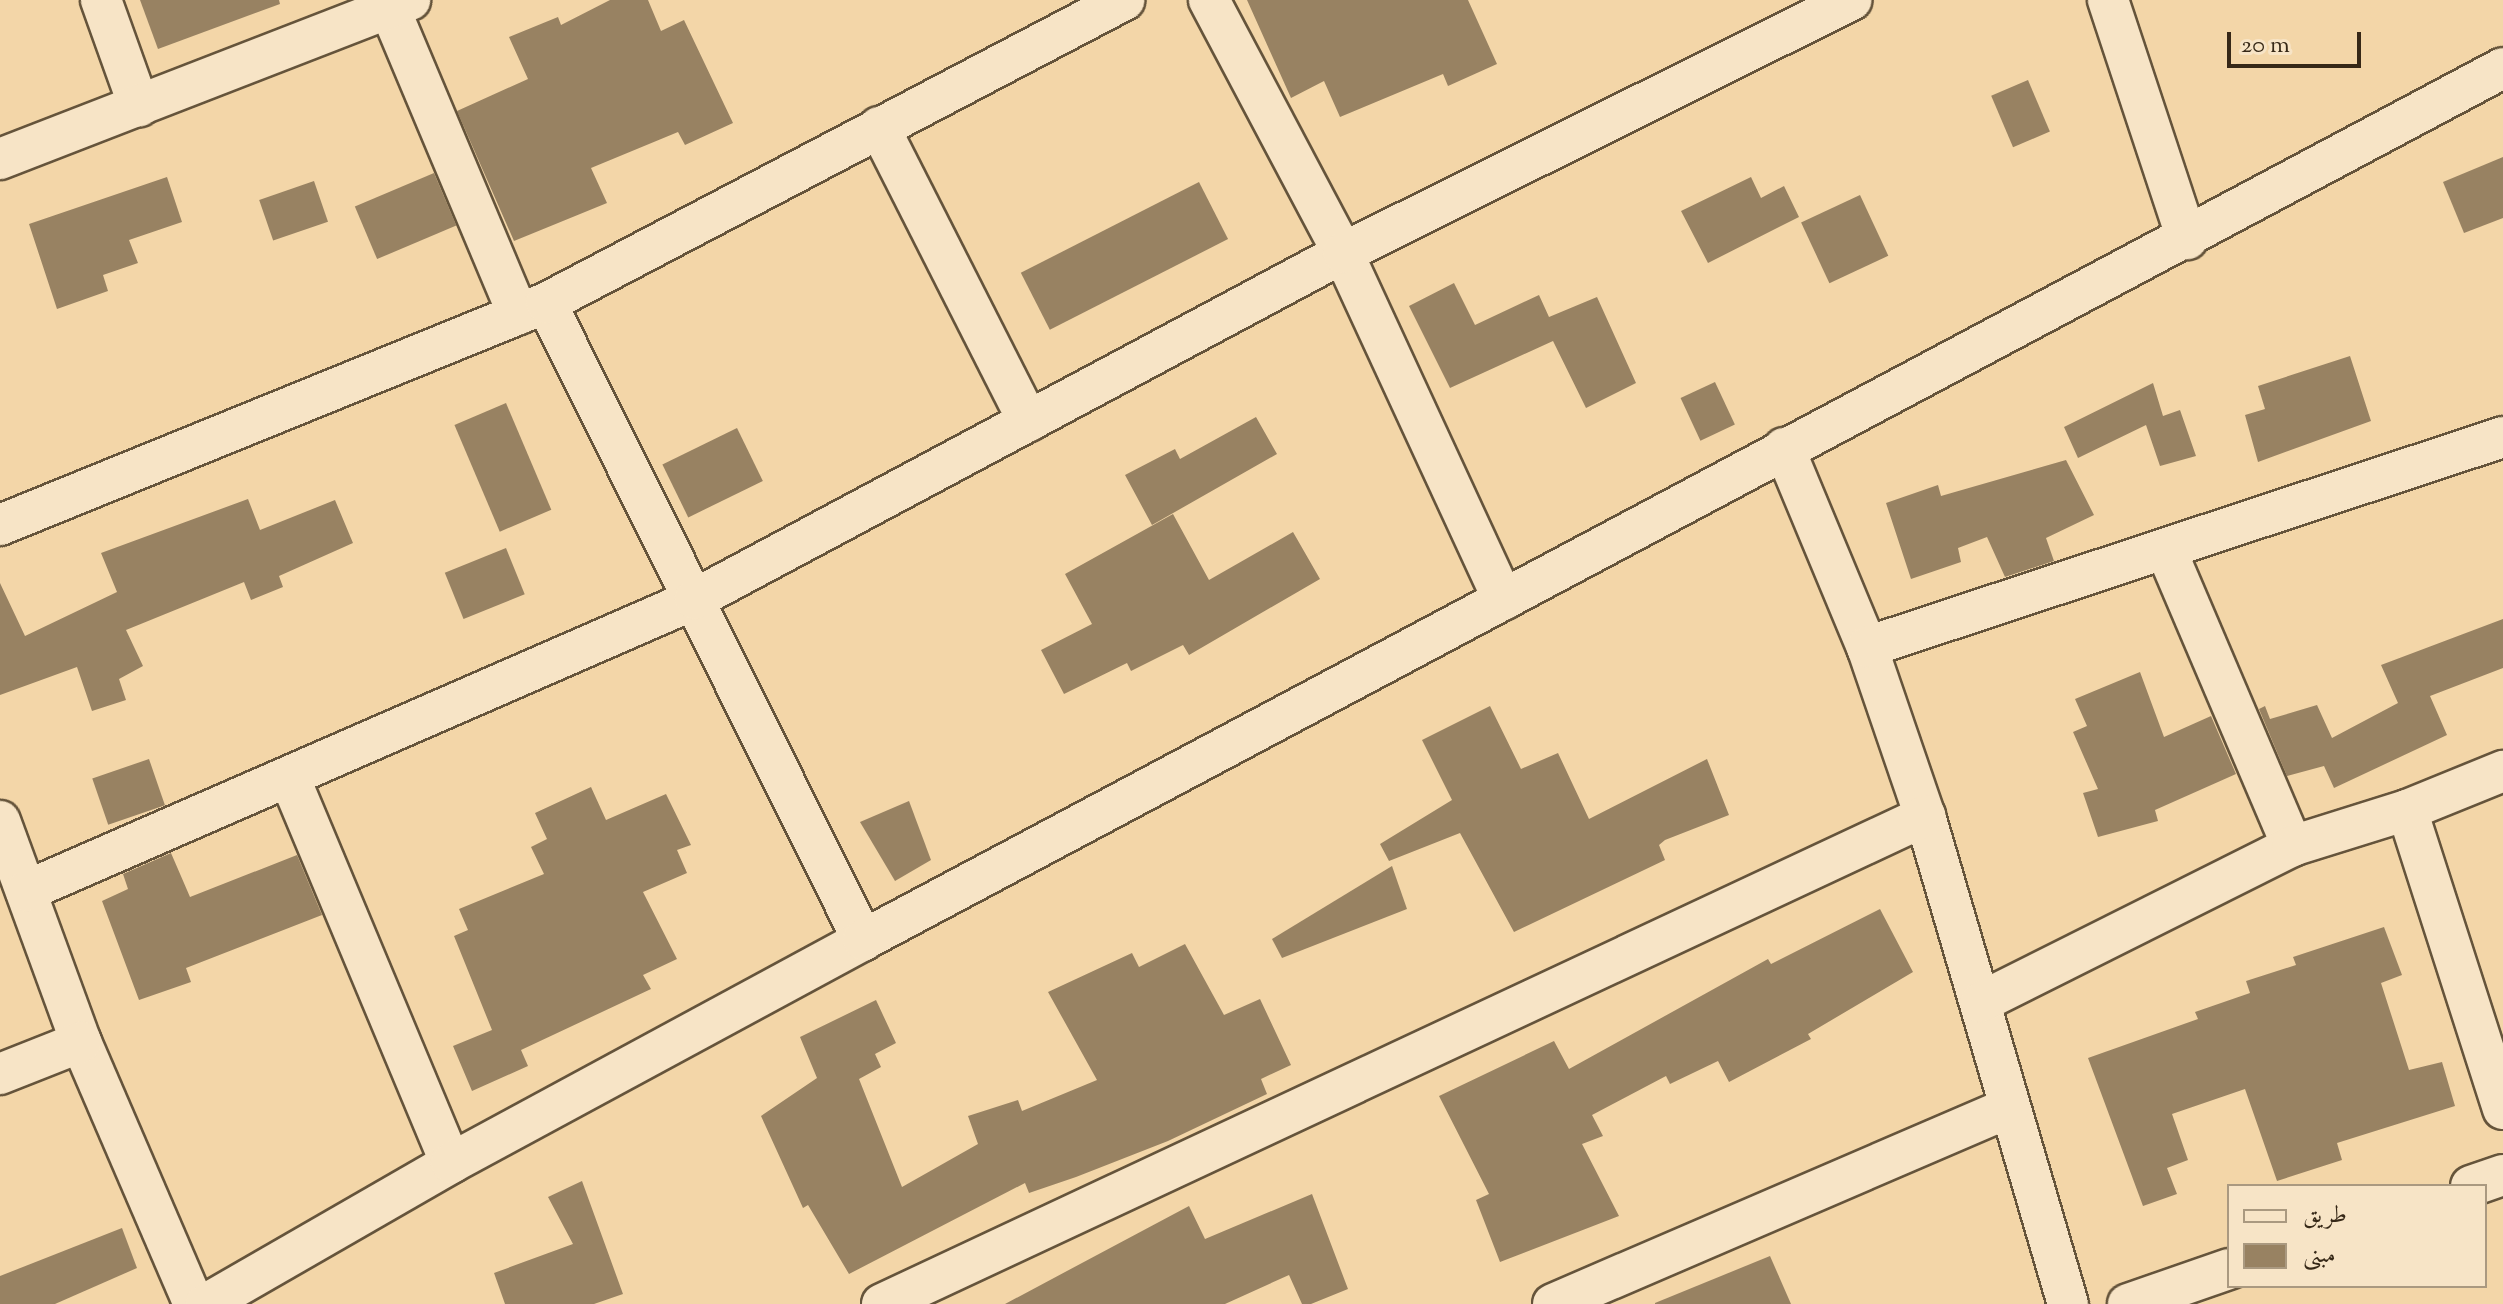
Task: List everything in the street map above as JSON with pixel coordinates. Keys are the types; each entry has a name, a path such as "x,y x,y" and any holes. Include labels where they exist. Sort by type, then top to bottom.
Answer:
{"street":[{"path":"101,0 139,106"},
{"path":"0,525 532,309 1124,0"},
{"path":"1209,0 1343,253 1503,600"},
{"path":"26,891 290,779 695,599 1343,253 1851,0"},
{"path":"2108,0 2187,239"},
{"path":"0,159 395,3 532,309 695,599 863,940"},
{"path":"206,1304 451,1163 863,940 1784,448 2187,239 2503,68"},
{"path":"879,127 1028,421"},
{"path":"1867,647 2503,437"},
{"path":"1784,448 1867,647 1925,816 2068,1304"},
{"path":"2166,550 2292,846"},
{"path":"1981,1002 2292,846 2407,810 2503,771"},
{"path":"290,779 451,1163"},
{"path":"2407,810 2503,1109"},
{"path":"882,1304 1925,816"},
{"path":"0,821 81,1042 194,1304"},
{"path":"0,1074 81,1042"},
{"path":"1553,1304 2009,1108"},
{"path":"2477,1184 2503,1175"},
{"path":"2128,1304 2227,1270"}],"building":[{"path":"140,0 279,0 280,4 158,49"},
{"path":"610,0 648,0 661,31 684,20 733,123 685,145 678,132 591,168 607,203 514,241 457,111 528,79 509,37 558,17 561,25"},
{"path":"1247,0 1468,0 1497,64 1448,86 1443,74 1340,117 1324,81 1291,98"},
{"path":"2028,80 2050,132 2013,147 1991,96"},
{"path":"2503,157 2503,218 2464,233 2443,182"},
{"path":"434,173 456,225 377,259 355,207"},
{"path":"167,177 182,222 129,240 138,263 103,275 108,291 57,309 29,224"},
{"path":"1751,177 1761,198 1784,186 1799,217 1708,263 1681,211"},
{"path":"314,181 328,222 273,241 259,200"},
{"path":"1199,182 1228,239 1050,330 1021,273"},
{"path":"1860,195 1888,256 1829,283 1801,222"},
{"path":"1454,283 1475,325 1539,295 1549,317 1597,297 1636,383 1586,408 1553,341 1450,388 1409,306"},
{"path":"2350,356 2371,421 2258,462 2245,415 2265,409 2258,386"},
{"path":"1715,382 1735,425 1700,441 1681,398"},
{"path":"2153,383 2163,416 2180,410 2196,456 2160,466 2146,425 2078,458 2064,427"},
{"path":"506,403 551,510 500,532 454,425"},
{"path":"1256,417 1277,454 1152,525 1125,475 1175,449 1180,459"},
{"path":"737,428 763,481 688,517 662,464"},
{"path":"2066,460 2094,515 2046,538 2054,561 2005,577 1987,537 1958,548 1961,562 1911,579 1886,503 1938,485 1941,496"},
{"path":"248,499 260,530 335,500 353,543 279,576 283,587 251,600 244,582 126,630 143,666 119,679 126,700 92,711 77,667 0,695 0,583 25,636 117,592 101,553"},
{"path":"1173,514 1209,580 1293,532 1320,579 1189,655 1183,645 1131,671 1127,663 1064,694 1041,650 1092,624 1065,574"},
{"path":"506,548 525,594 464,619 445,573"},
{"path":"2503,619 2503,668 2430,696 2447,735 2334,788 2324,766 2287,776 2259,709 2265,706 2270,719 2317,705 2332,738 2398,703 2381,665"},
{"path":"2140,672 2164,737 2211,716 2236,774 2155,810 2158,821 2098,837 2083,793 2098,789 2073,732 2087,726 2075,699"},
{"path":"1490,706 1521,769 1558,753 1589,819 1707,759 1729,815 1665,840 1659,845 1665,860 1514,932 1460,833 1389,861 1380,844 1452,800 1422,740"},
{"path":"149,759 165,805 108,825 92,779"},
{"path":"591,787 606,820 666,794 691,845 677,850 687,873 643,892 677,959 643,975 651,989 521,1050 528,1066 472,1091 453,1046 492,1030 454,936 468,930 459,909 544,874 531,847 547,839 535,813"},
{"path":"909,801 931,860 895,881 860,822"},
{"path":"171,853 190,897 297,855 322,915 186,968 191,982 139,1000 102,901 128,889 123,874"},
{"path":"1392,866 1407,909 1282,958 1272,939"},
{"path":"1880,909 1913,972 1808,1034 1811,1039 1729,1082 1718,1061 1670,1084 1666,1076 1592,1115 1603,1136 1582,1144 1619,1216 1500,1262 1476,1200 1489,1194 1439,1096 1554,1041 1569,1069 1768,959 1771,964"},
{"path":"2384,927 2402,975 2381,983 2409,1070 2442,1062 2455,1106 2337,1143 2342,1160 2277,1181 2245,1089 2172,1114 2188,1160 2167,1168 2177,1194 2143,1206 2088,1058 2198,1019 2195,1012 2250,993 2246,981 2296,965 2293,957"},
{"path":"1185,944 1224,1015 1260,999 1291,1065 1261,1079 1267,1094 1168,1141 1076,1177 1029,1193 1025,1183 849,1274 808,1205 803,1208 761,1116 817,1078 800,1037 876,1000 896,1043 875,1054 881,1067 859,1079 902,1187 978,1144 968,1116 1018,1100 1022,1111 1097,1080 1048,992 1132,953 1139,967"},
{"path":"582,1181 623,1294 594,1304 505,1304 494,1273 573,1244 548,1197"},
{"path":"1312,1194 1348,1289 1311,1304 1302,1304 1289,1275 1225,1304 1005,1304 1189,1206 1205,1239"},
{"path":"122,1228 137,1268 55,1304 0,1304 0,1276"},
{"path":"1770,1256 1791,1304 1655,1304 1655,1303"}]}
